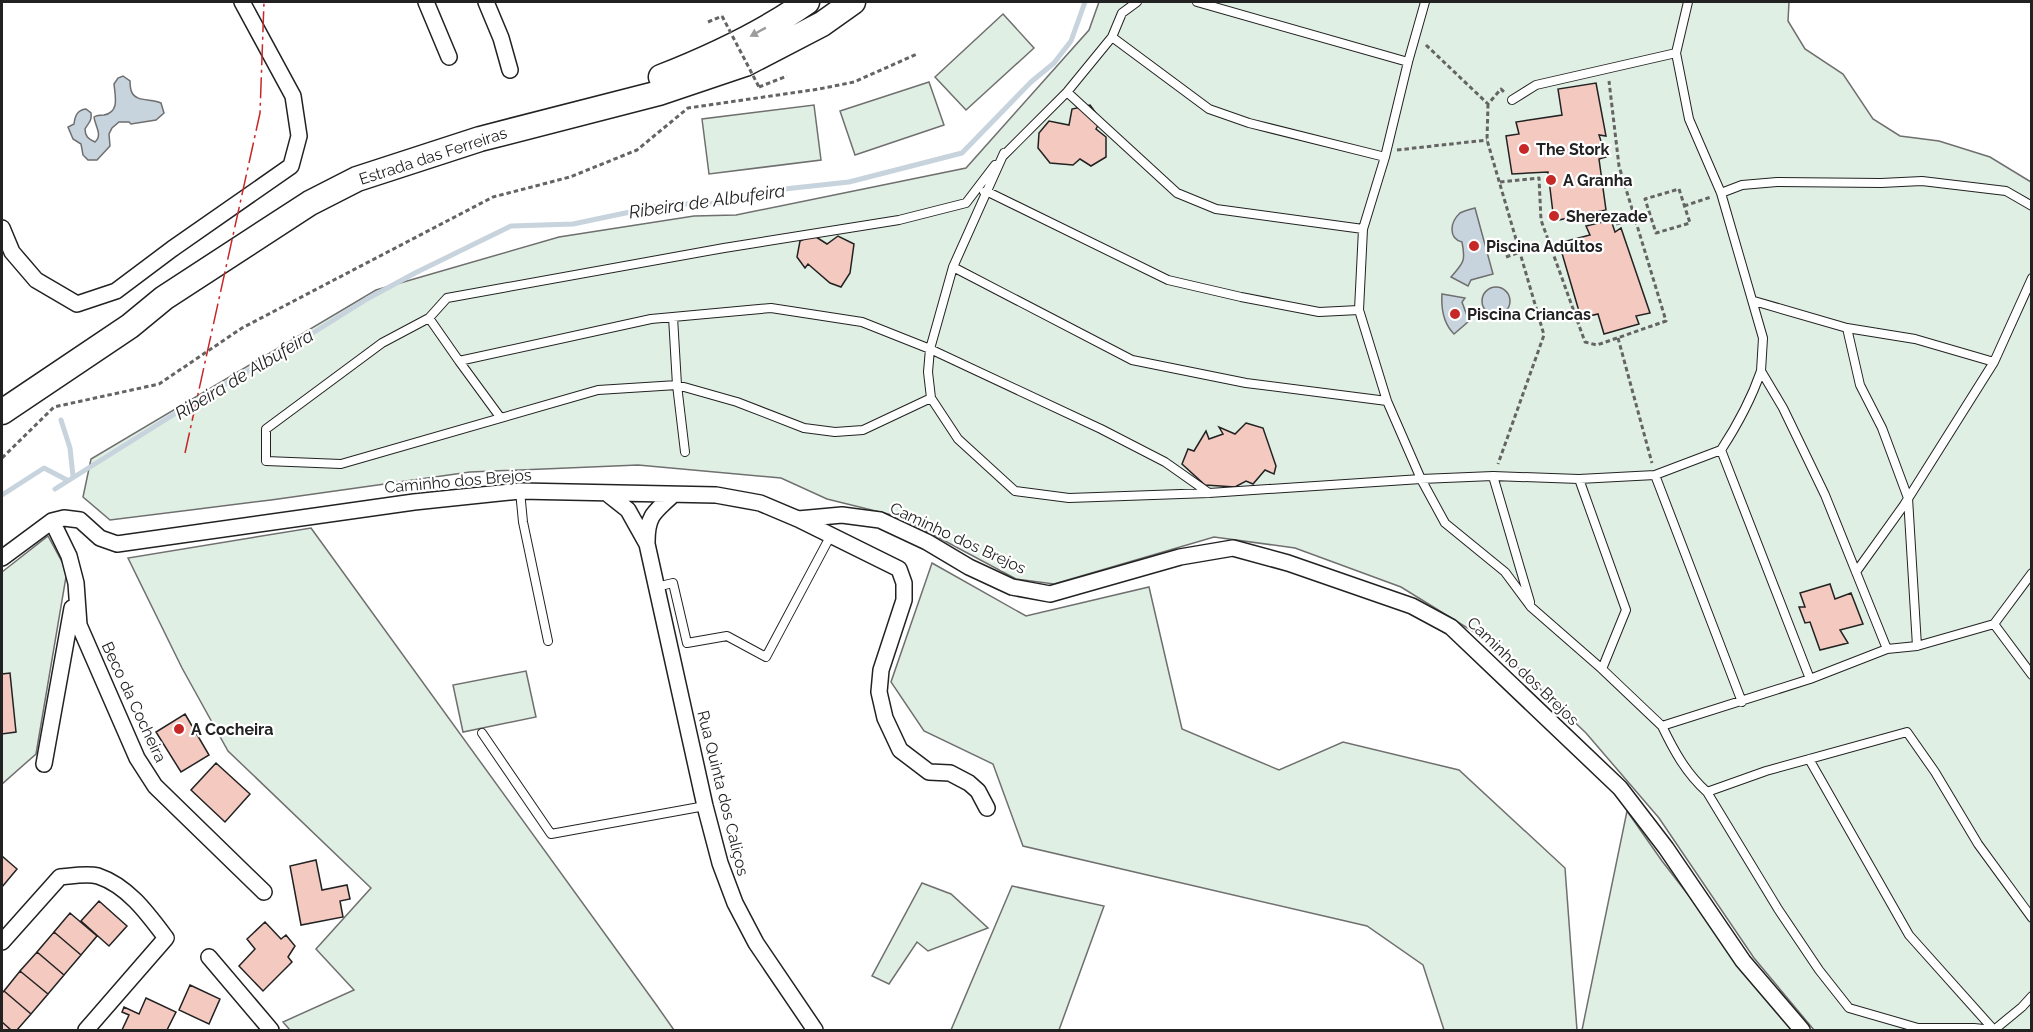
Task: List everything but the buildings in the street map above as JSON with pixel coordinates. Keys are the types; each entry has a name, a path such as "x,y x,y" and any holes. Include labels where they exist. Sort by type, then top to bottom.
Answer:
{"main road":[{"name":"Estrada das Ferreiras","path":"553,120 703,60 788,15 807,2"},
{"name":"Estrada das Ferreiras","path":"164,298 310,203 357,180 408,161 659,93 745,64 804,34 854,2"},
{"path":"2,392 29,378 121,319 164,298"},
{"path":"2,411 130,326 164,298"}],"street":[{"path":"2,228 12,252 36,280 77,304 116,291 291,166 299,136 293,96 242,2"},
{"path":"426,2 449,57"},
{"path":"486,2 501,38 510,70"},
{"path":"804,34 837,2"},
{"name":"Caminho dos Brejos","path":"52,521 64,518 80,520 100,538 117,544 347,511 520,491 609,495 716,495 760,503 798,519 842,515 880,520 1012,587 1050,594 1180,556 1233,548 1288,563 1412,606 1451,627 1620,789 1666,848 1743,961 1802,1030"},
{"path":"609,495 628,510 647,544"},
{"path":"647,544 647,524 654,512 673,495"},
{"path":"798,519 898,569 904,583 904,600 881,670 879,692 885,718 900,750 929,771 950,773 969,783 978,791 987,808"},
{"path":"3,552 52,521"},
{"name":"Beco da Cocheira","path":"52,521 69,556 76,584 79,625 137,758 155,786 264,892"},
{"name":"Rua Quinta dos Caliços","path":"647,544 705,806 720,863 735,903 756,943 814,1030"},
{"path":"44,764 76,584"},
{"path":"2,942 60,877 96,876 121,887 147,913 166,938 86,1030"},
{"path":"208,957 271,1030"}],"lane":[{"path":"966,203 1004,153 1067,92 1112,38 1122,13 1137,2"},
{"path":"1197,2 1408,62"},
{"path":"1425,2 1386,154 1363,229 1359,310 1388,401 1421,479 1445,523 1505,572 1531,607 1602,669 1662,726 1691,777 1707,792 1819,970 1849,1008 1918,1028 1993,1030 2022,1007 2031,996"},
{"path":"1004,153 953,267 930,349 928,372 931,398 958,438 1015,491 1069,498 1209,493 1493,476 1578,479 1655,475 1721,450 1752,398 1761,371 1763,338 1754,301 1721,193 1689,118 1676,53 1688,2"},
{"path":"1112,38 1209,109 1249,123 1386,154"},
{"path":"1512,100 1536,85 1676,53"},
{"path":"1067,92 1177,193 1216,209 1363,229"},
{"path":"1721,193 1742,185 1777,182 1922,181 2006,191 2031,206"},
{"path":"931,398 863,430 835,432 804,428 737,402 677,385 598,390 340,464 266,461 266,429 382,343 429,318 447,298 724,248 899,220 966,203 987,191"},
{"path":"987,191 1168,280 1319,312 1359,310"},
{"path":"953,267 1132,360 1246,383 1388,401"},
{"path":"1857,572 1908,498 1994,362 2031,278"},
{"path":"1754,301 1847,328 1915,339 1994,362"},
{"path":"459,361 557,338 673,317 771,308 862,322 930,349 1101,429 1165,462 1209,493"},
{"path":"673,317 677,385 685,452"},
{"path":"429,318 500,417"},
{"path":"1847,328 1860,385 1882,428 1908,498 1917,646"},
{"path":"1761,371 1783,408 1811,466 1857,572 1887,649"},
{"path":"1721,450 1810,679"},
{"path":"1655,475 1742,702"},
{"path":"1493,476 1531,607"},
{"path":"1578,479 1626,610 1602,669"},
{"path":"520,491 523,522 548,641"},
{"path":"656,587 673,583 687,643 727,636 766,657 831,535"},
{"path":"1662,726 1810,679 1887,649 1917,646 1994,624 2031,573"},
{"path":"1994,624 2031,675"},
{"path":"1707,792 1766,771 1907,732 1935,772 1978,844 2031,918"},
{"path":"482,733 551,834 705,806"},
{"path":"1809,759 1909,935 1993,1030"}],"path":[{"path":"708,22 722,16 759,87 787,76"},
{"path":"1416,35 1488,104"},
{"path":"2,458 54,407 159,384 242,328 493,197 570,177 637,150 688,108 854,82 917,54"},
{"path":"1500,182 1539,178 1541,220 1585,342 1597,345 1666,321 1619,166 1607,69"},
{"path":"1493,476 1544,335 1487,140 1488,104 1501,89"},
{"path":"1386,154 1487,140"},
{"path":"1679,189 1684,206 1690,223 1656,233 1645,199 1679,189"},
{"path":"1684,206 1721,193"},
{"path":"1616,224 1650,214"},
{"path":"1506,257 1520,252"},
{"path":"1618,338 1655,475"}],"green space":[{"path":"1099,2 1789,2 1788,21 1805,49 1843,74 1873,119 1900,136 1939,141 1990,157 2031,182 2031,1030 1814,1030 1754,958 1659,818 1586,733 1492,643 1401,587 1295,548 1214,537 1054,584 1016,579 900,517 827,499 781,478 638,465 470,472 110,520 83,497 91,459 376,290 559,237 694,216 736,215 966,168 1089,30"},
{"path":"1003,14 1034,48 966,110 935,77"},
{"path":"929,82 944,125 855,155 840,111"},
{"path":"814,105 821,160 709,174 702,119"},
{"path":"311,528 674,1030 290,1030 283,1022 354,990 316,949 371,888 228,751 182,668 128,558"},
{"path":"48,536 67,571 36,754 2,784 2,572"},
{"path":"932,563 1026,616 1149,587 1182,729 1279,770 1343,742 1459,770 1565,868 1577,1030 1444,1030 1423,965 1367,926 1023,846 993,764 924,731 891,682"},
{"path":"526,671 536,717 463,732 453,685"},
{"path":"1627,811 1662,861 1793,1030 1582,1030"},
{"path":"922,883 951,894 988,928 928,951 917,942 889,984 872,976"},
{"path":"1012,886 1104,906 1059,1030 951,1030"}],"shaded area":[{"path":"123,76 130,81 131,90 136,97 161,103 164,113 156,120 131,124 119,122 109,134 110,146 97,160 88,160 83,155 81,144 73,139 68,127 74,124 79,112 86,109 91,116 85,129 86,134 95,142 98,133 94,117 112,111 115,103 114,84 118,78"},
{"name":"Piscina Adultos","path":"1475,208 1493,274 1471,280 1468,286 1451,277 1461,265 1464,254 1462,242 1454,237 1452,229 1460,213"},
{"name":"Piscina Adultos","path":"1496,287 1506,291 1510,301 1506,311 1496,315 1486,311 1482,301 1486,291"},
{"name":"Piscina Criancas","path":"1442,294 1465,298 1462,302 1469,321 1454,334 1444,316"}],"waterway":[{"name":"Ribeira de Albufeira","path":"55,489 184,408 367,299 511,226 573,224 673,203 700,205 741,200 775,190 849,182 962,153 1031,82 1054,63 1071,41 1085,2"},
{"path":"61,420 70,448 73,476"},
{"name":"Ribeira de Albufeira","path":"2,495 44,468 67,480"}],"power":[{"path":"185,453 260,113 264,2"}],"place":[{"name":"The Stork","path":"1524,149"},
{"name":"A Granha","path":"1551,180"},
{"name":"Sherezade","path":"1554,216"},
{"name":"Piscina Adultos","path":"1474,246"},
{"name":"Piscina Criancas","path":"1455,314"},
{"name":"A Cocheira","path":"179,729"}]}
